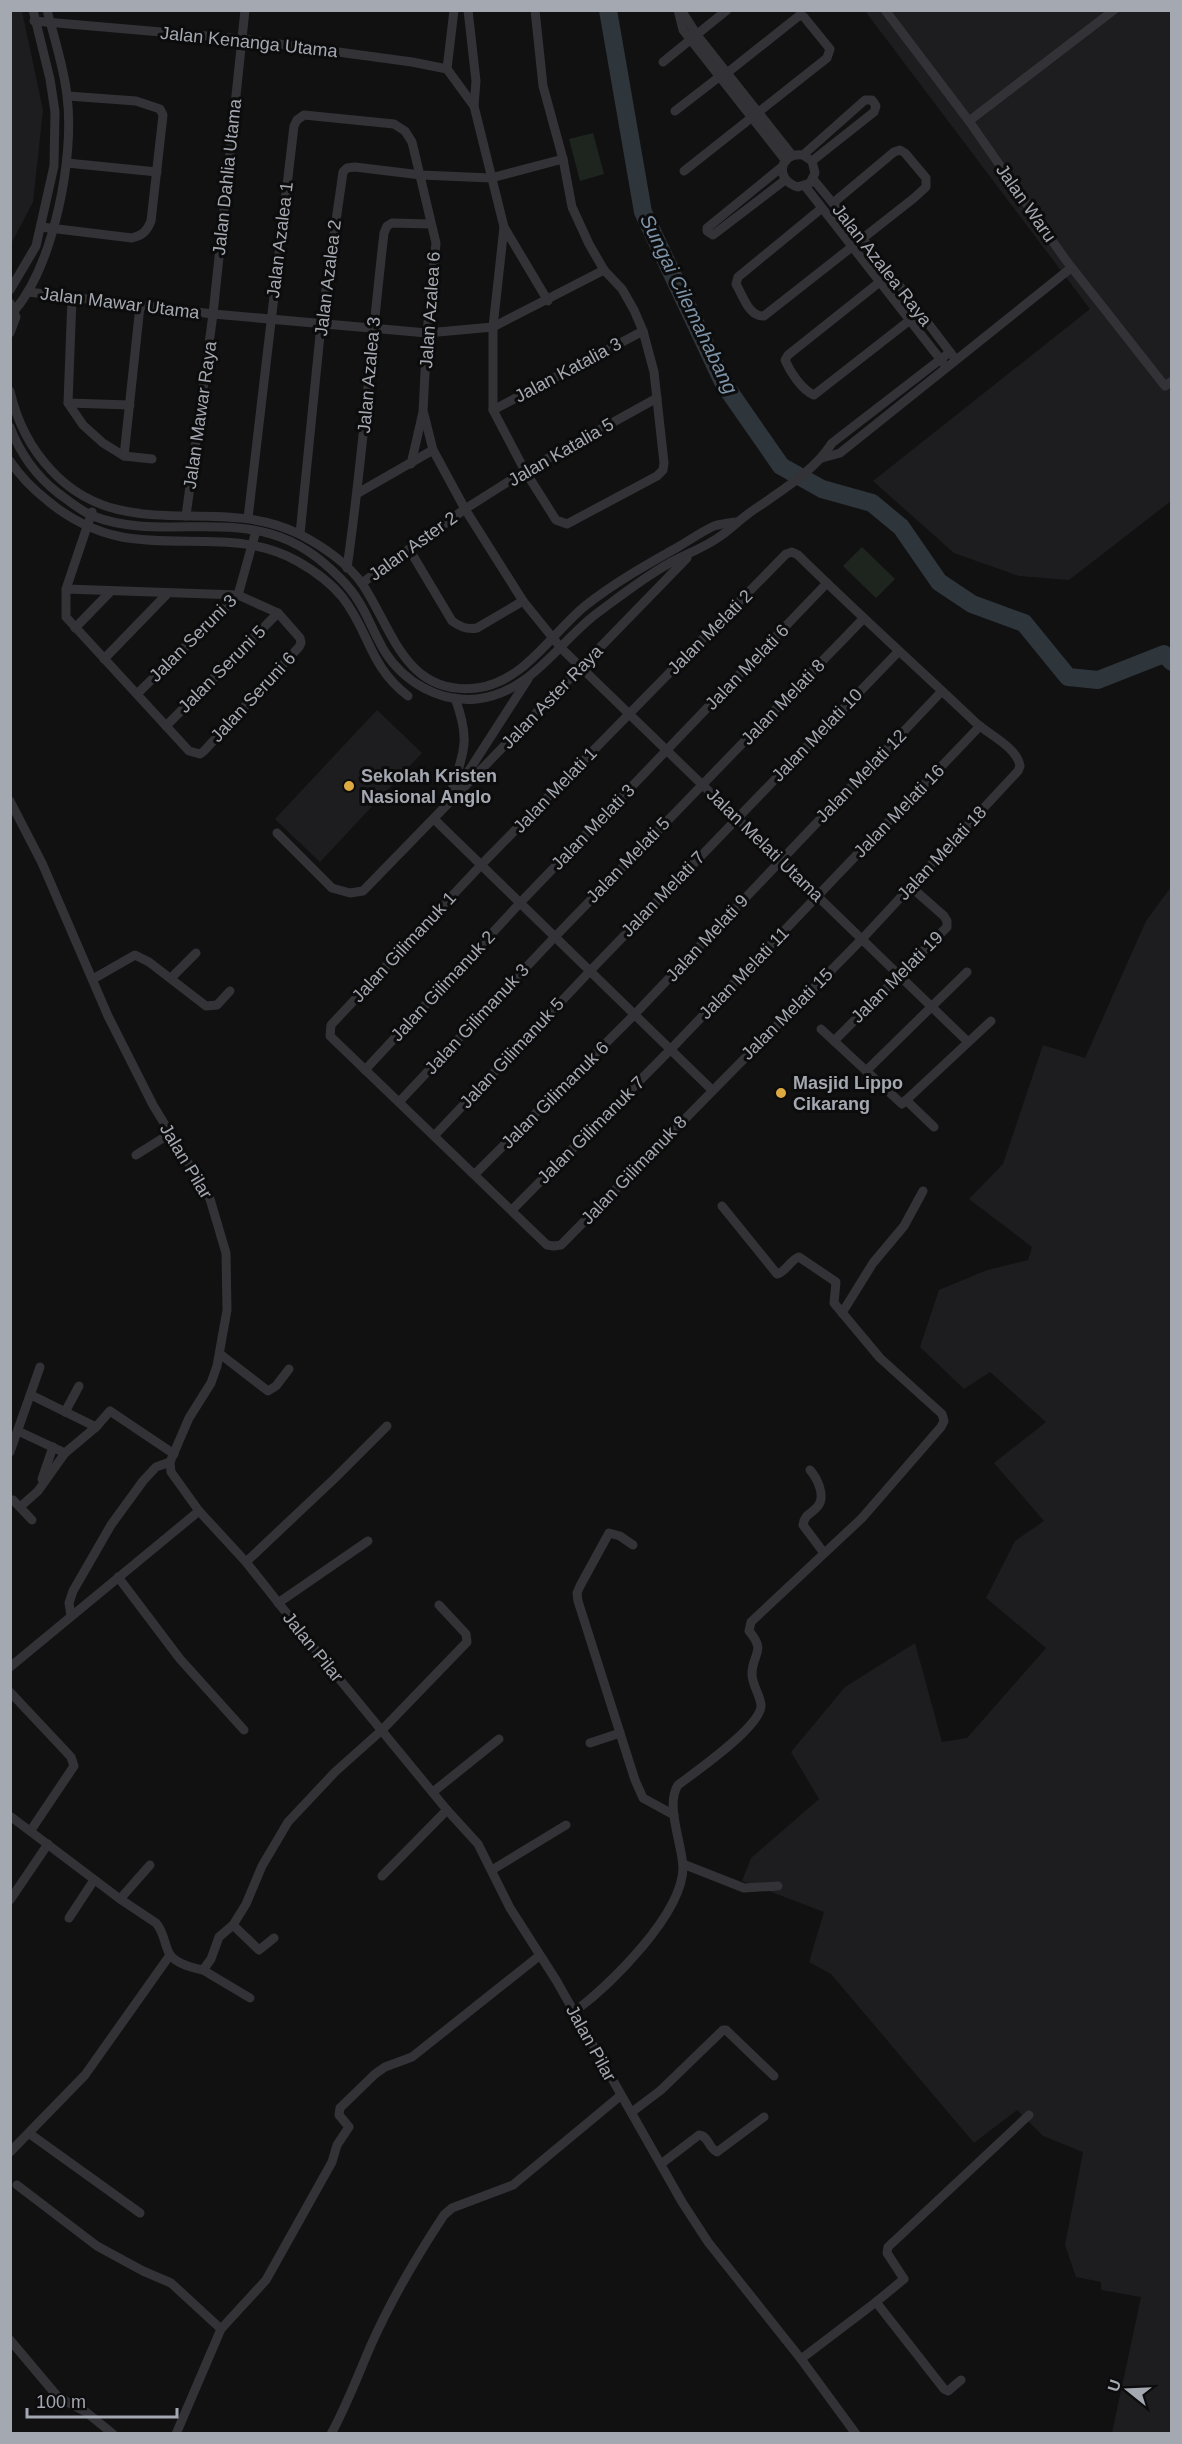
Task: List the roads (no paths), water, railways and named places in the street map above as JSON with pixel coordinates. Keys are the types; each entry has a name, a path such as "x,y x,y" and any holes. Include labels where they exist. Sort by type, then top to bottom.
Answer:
{"street":[{"path":"10,290 33,254 54,166 55,112 50,79 33,10"},
{"path":"10,333 15,323 13,307 28,292 53,229 67,163 68,96 47,10"},
{"name":"Jalan Dahlia Utama","path":"213,315 244,10"},
{"path":"454,10 447,69 474,106"},
{"path":"468,10 476,81 474,106 504,227 548,301"},
{"path":"504,227 493,327 493,410 525,471 556,520 564,524 657,476 663,470 657,398 643,331 622,289 604,270 589,244 572,207 563,159 543,86 535,10"},
{"path":"680,10 683,30 693,38 755,115 787,161 785,180 713,235 706,231 787,161 803,155 865,100 872,100 876,106 874,112 812,161"},
{"path":"663,62 727,10"},
{"name":"Jalan Waru","path":"885,10 969,121 1071,268 1165,386 1172,381"},
{"path":"969,121 1114,10"},
{"path":"675,111 800,15 830,49 827,58 684,171"},
{"name":"Jalan Kenanga Utama","path":"34,21 242,39 412,62 447,69"},
{"path":"41,227 132,238 148,230 151,221 163,115 160,109 136,101 68,96"},
{"name":"Jalan Azalea 1","path":"248,518 270,320 294,126 297,120 304,115 401,126 412,142 421,174"},
{"path":"822,208 738,277 736,284 752,313 764,316 926,187 926,178 900,150 894,152 833,203"},
{"path":"785,180 798,188 805,186 813,179 815,166 803,155"},
{"name":"Jalan Azalea 2","path":"300,534 321,325 343,172 354,166 421,174 491,178 563,159"},
{"path":"67,163 157,172"},
{"name":"Jalan Azalea 6","path":"411,464 423,412 427,333 435,251 421,174"},
{"name":"Jalan Azalea Raya","path":"813,179 862,238 956,361"},
{"name":"Jalan Azalea Raya","path":"805,186 948,368"},
{"name":"Jalan Azalea 3","path":"346,568 358,493 372,329 384,233 387,226 392,224 430,224"},
{"path":"822,458 840,453 1071,268"},
{"path":"493,327 548,301 604,270"},
{"path":"881,281 788,355 785,360 788,366 807,392 814,395 913,324 927,321"},
{"name":"Jalan Mawar Utama","path":"28,292 213,315 372,329 427,333 493,327"},
{"path":"72,298 68,403 93,435 124,456 152,459"},
{"path":"124,456 140,306"},
{"name":"Jalan Mawar Raya","path":"186,516 213,315"},
{"name":"Jalan Katalia 3","path":"493,410 643,331"},
{"path":"10,391 22,428 37,454 58,478 94,504 128,514 248,518 276,524 300,534 335,558 362,583 396,647 412,667 444,684 477,688 498,682 522,668 584,607 626,577 716,526 736,522 777,494 822,458 832,443 950,352"},
{"path":"910,383 917,392"},
{"name":"Jalan Katalia 5","path":"465,509 525,471 657,398"},
{"path":"68,403 130,405"},
{"name":"Jalan Azalea 6","path":"423,412 433,450 465,509 523,601"},
{"path":"867,417 873,426"},
{"path":"10,427 23,453 38,475 52,488 92,515 140,526 245,529 272,534 308,551 352,590 364,608 384,649 411,680 437,694 475,699 495,696 529,677 561,648"},
{"path":"358,493 433,450"},
{"path":"10,461 46,500 68,516 88,526 121,537 253,544 298,561 342,598 378,665 405,694 411,680"},
{"path":"94,504 66,589 66,617 166,726"},
{"name":"Jalan Aster 2","path":"362,583 465,509"},
{"name":"Jalan Aster Raya","path":"561,648 593,616 668,564 691,554 722,535 736,522"},
{"name":"Jalan Seruni 3","path":"137,694 238,595 256,531"},
{"path":"409,549 452,621 458,626 477,628 523,601"},
{"name":"Jalan Melati 2","path":"629,714 786,554 792,552 798,555 827,584"},
{"name":"Jalan Aster Raya","path":"277,832 332,888 350,893 363,891 435,820 691,554"},
{"path":"827,584 980,726"},
{"name":"Jalan Melati 6","path":"666,750 827,584"},
{"path":"66,589 238,595 278,613"},
{"path":"342,598 352,590"},
{"path":"75,628 110,592"},
{"path":"104,659 168,593"},
{"name":"Jalan Melati Utama","path":"523,601 561,648 581,668 968,1042"},
{"name":"Jalan Seruni 6","path":"166,726 189,751 200,754 299,647 300,638 278,613"},
{"name":"Jalan Seruni 5","path":"166,726 278,613"},
{"name":"Jalan Melati 8","path":"702,784 863,619"},
{"name":"Jalan Melati 10","path":"737,818 898,652"},
{"path":"449,803 529,677"},
{"name":"Jalan Melati 12","path":"780,861 942,691"},
{"path":"449,803 465,750 464,724 455,698"},
{"name":"Jalan Melati 1","path":"481,865 629,714"},
{"name":"Jalan Melati 18","path":"862,939 1018,771 1020,766 1015,754 980,726"},
{"name":"Jalan Melati 16","path":"818,896 980,726"},
{"name":"Jalan Melati 3","path":"520,903 666,750"},
{"name":"Jalan Melati 5","path":"555,937 702,784"},
{"name":"Jalan Pilar","path":"10,801 42,863 108,1016 153,1105 210,1199 226,1252 227,1310 220,1354 211,1383 189,1418 172,1458 171,1472 199,1511 246,1562 447,1810 478,1844 510,1908 574,2012 682,2202 708,2242 801,2359 856,2433"},
{"name":"Jalan Melati 7","path":"590,971 737,818"},
{"path":"435,820 712,1090"},
{"name":"Jalan Melati 9","path":"634,1015 780,861"},
{"name":"Jalan Gilimanuk 1","path":"365,1070 330,1036 331,1025 481,865"},
{"name":"Jalan Melati 19","path":"834,1041 946,927 947,921 944,916 911,887"},
{"name":"Jalan Melati 11","path":"670,1049 818,896"},
{"name":"Jalan Gilimanuk 2","path":"365,1070 520,903"},
{"name":"Jalan Gilimanuk 3","path":"399,1102 555,937"},
{"name":"Jalan Melati 15","path":"712,1090 862,939"},
{"path":"171,978 196,953"},
{"path":"93,979 135,955 171,978 206,1006 217,1005 230,991"},
{"name":"Jalan Gilimanuk 5","path":"435,1135 590,971"},
{"path":"866,1071 967,972"},
{"name":"Jalan Gilimanuk 6","path":"475,1174 634,1015"},
{"path":"904,1102 991,1021"},
{"path":"821,1029 866,1071 934,1127"},
{"name":"Jalan Gilimanuk 7","path":"512,1210 670,1049"},
{"path":"365,1070 512,1210"},
{"name":"Jalan Gilimanuk 8","path":"512,1210 547,1245 561,1245 712,1090"},
{"path":"136,1155 171,1133"},
{"path":"842,1313 873,1263 904,1226 923,1191"},
{"path":"574,2012 590,2000 641,1949 679,1889 683,1864 672,1797 678,1785 733,1743 760,1712 761,1704 753,1685 752,1672 759,1651 757,1642 749,1631 751,1622 862,1518 944,1421 942,1414 880,1358 842,1313 833,1301 836,1282 800,1257 777,1274 722,1206"},
{"path":"220,1354 268,1391 276,1386 289,1369"},
{"path":"10,1452 40,1368"},
{"path":"65,1412 79,1386"},
{"path":"31,1395 96,1427"},
{"path":"32,1520 16,1504 38,1491 65,1453 96,1427 110,1411 172,1458 156,1467 111,1525 73,1591 69,1603 71,1616"},
{"path":"246,1562 387,1426"},
{"path":"18,1431 65,1453"},
{"path":"38,1491 53,1447"},
{"path":"810,1470 817,1478 820,1501 818,1506 807,1514 803,1525 824,1554"},
{"path":"10,1667 199,1511"},
{"path":"633,1545 620,1536 609,1533 577,1593 578,1601 635,1780 643,1798 674,1815"},
{"path":"278,1603 368,1541"},
{"path":"118,1577 180,1659 244,1730"},
{"path":"203,1970 211,1959 219,1937 233,1924 246,1904 272,1845 288,1822 335,1772 382,1730 467,1642 466,1634 439,1605"},
{"path":"10,1692 70,1757 75,1767 32,1830"},
{"path":"590,1743 620,1733"},
{"path":"433,1792 499,1739"},
{"path":"382,1876 447,1810"},
{"path":"10,1816 32,1830 94,1880 156,1923 170,1955 186,1965 203,1970 250,1998"},
{"path":"492,1870 566,1825"},
{"path":"10,1900 48,1844"},
{"path":"683,1864 744,1888 777,1886"},
{"path":"120,1899 150,1865"},
{"path":"69,1918 94,1880"},
{"path":"233,1924 259,1950 274,1938"},
{"path":"10,2152 85,2075 170,1955"},
{"path":"176,2433 221,2329 266,2280 313,2200 332,2162 337,2145 349,2127 339,2115 340,2108 375,2074 412,2057 539,1956"},
{"path":"632,2112 661,2090 723,2030 726,2030 774,2076"},
{"path":"331,2433 350,2398 386,2316 444,2215 452,2208 513,2184 620,2096"},
{"path":"801,2359 904,2278 887,2253 888,2247 1029,2115"},
{"path":"661,2164 699,2135 706,2138 713,2150 717,2152 764,2117"},
{"path":"30,2134 140,2213"},
{"path":"17,2185 97,2246 142,2271 171,2283 221,2329"},
{"path":"876,2302 945,2390 961,2380"},
{"path":"10,2340 58,2397 86,2412 113,2433"}],"waterway":[{"name":"Sungai Cilemahabang","path":"608,10 643,212 724,384 781,466 822,489 872,503 901,527 939,582 972,604 1024,623 1068,677 1098,680 1164,654 1172,662"}],"place":[{"name":"Sekolah Kristen Nasional Anglo","path":"349,786"},
{"name":"Masjid Lippo Cikarang","path":"781,1093"}]}
